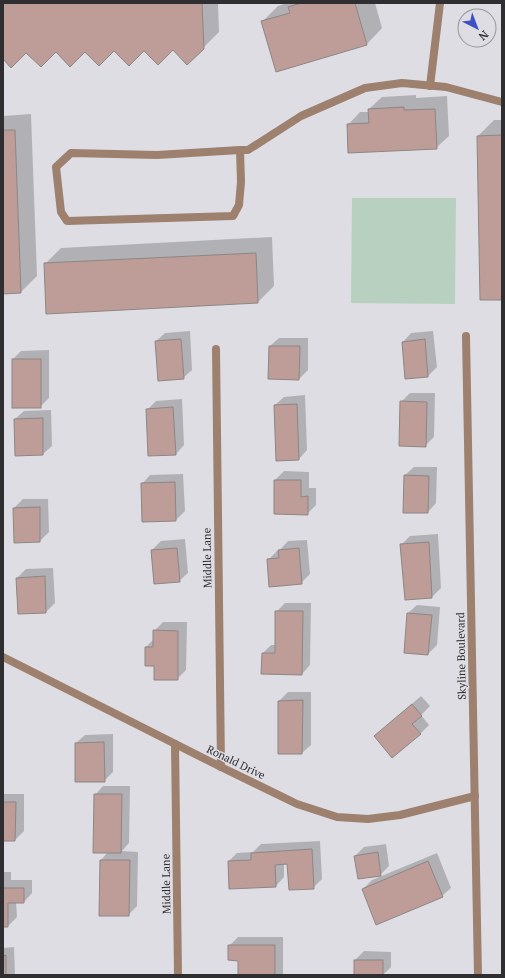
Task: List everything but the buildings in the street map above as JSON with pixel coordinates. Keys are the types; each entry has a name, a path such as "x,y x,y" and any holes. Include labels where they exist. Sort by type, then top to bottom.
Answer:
{"street":[{"path":"430,86 440,3"},
{"path":"240,150 241,182 239,205 233,216 67,221 61,212 56,167 71,153 157,155 240,150 248,150 301,116 365,88 402,83 446,87 502,102"},
{"name":"Skyline Boulevard","path":"466,336 478,975"},
{"name":"Middle Lane","path":"216,349 220,767"},
{"name":"Ronald Drive","path":"3,658 296,804 336,816 368,819 400,815 475,796"},
{"name":"Middle Lane","path":"175,744 178,975"}],"green space":[{"path":"352,198 456,198 455,304 351,303"}]}
